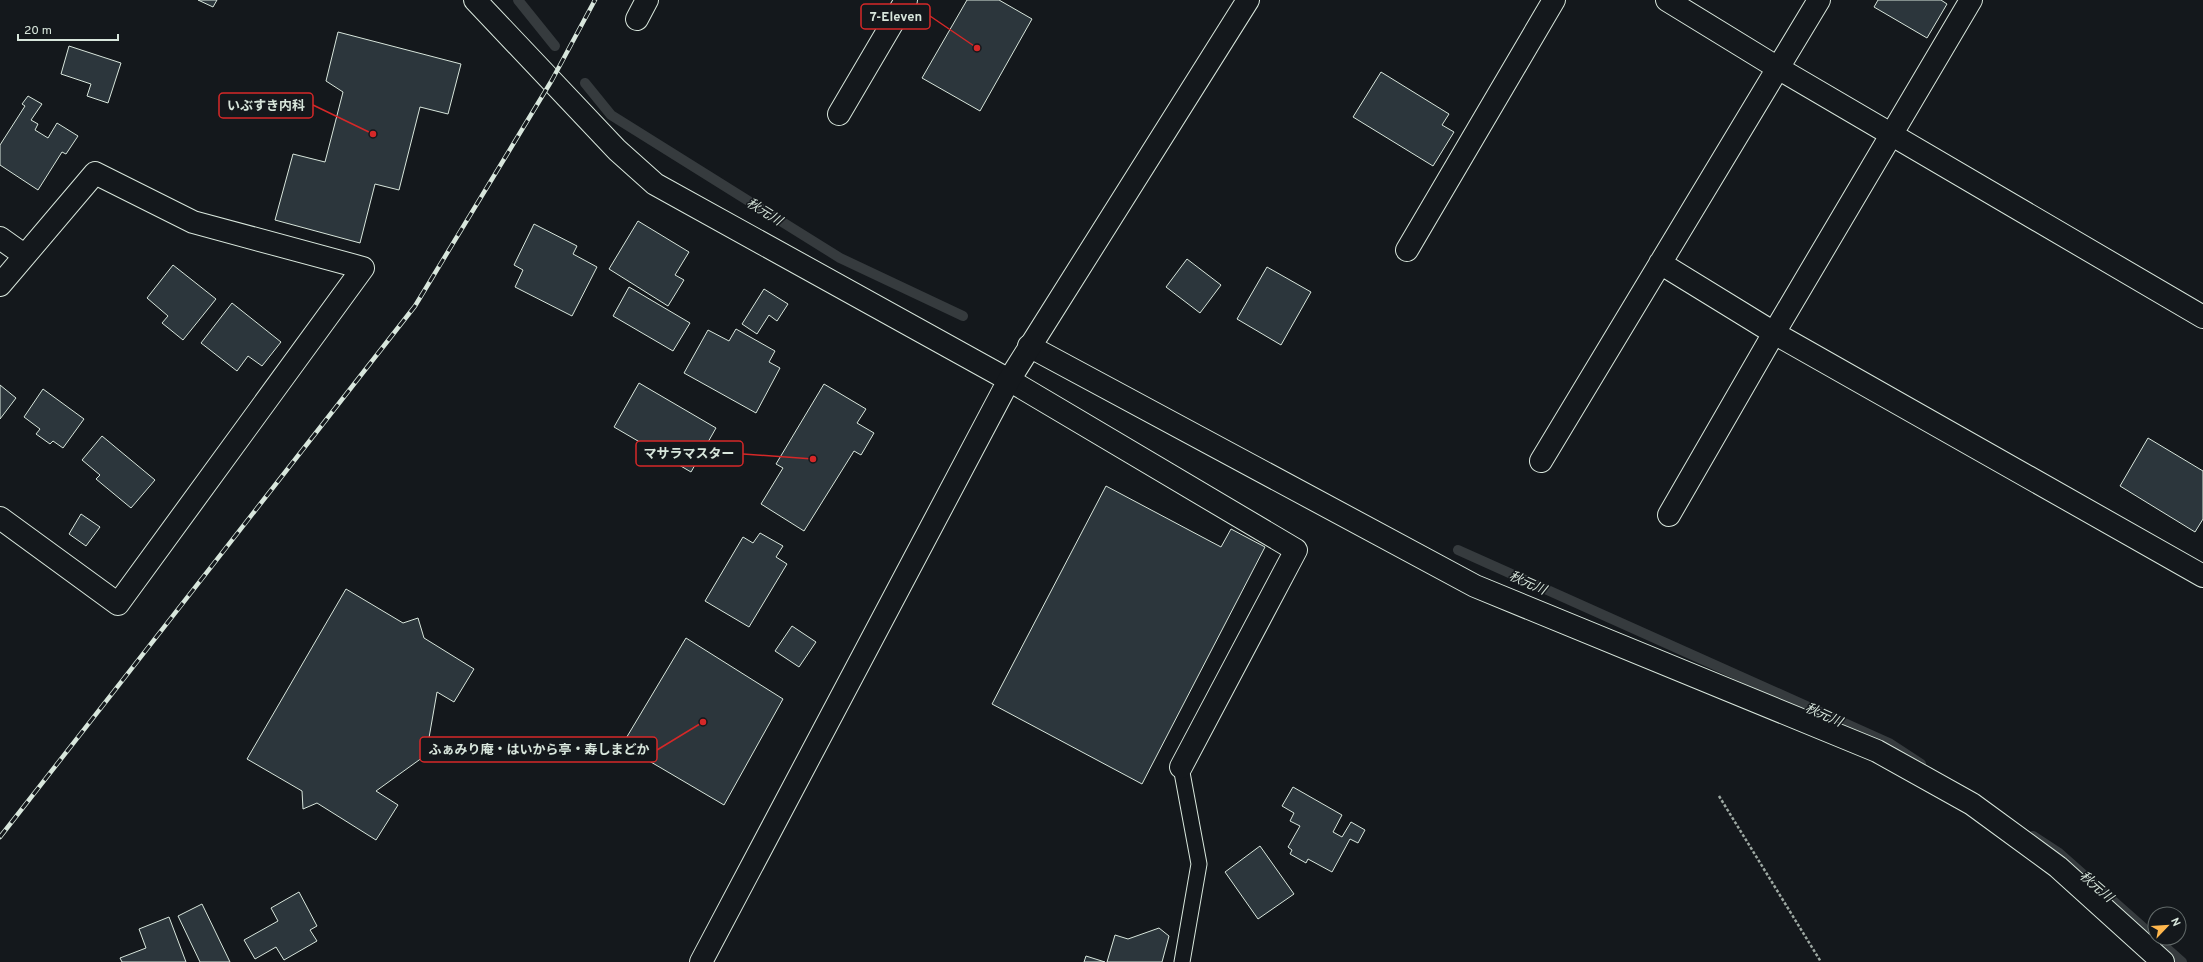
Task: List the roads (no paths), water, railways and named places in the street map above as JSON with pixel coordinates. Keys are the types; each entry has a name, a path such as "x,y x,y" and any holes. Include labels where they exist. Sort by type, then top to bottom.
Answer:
{"street":[{"path":"475,0 617,150 655,184 1009,380 1296,550 1181,767"},
{"path":"637,19 646,0"},
{"path":"839,114 906,0"},
{"path":"701,962 1009,380 1248,0"},
{"path":"1407,250 1554,0"},
{"path":"1667,0 1778,68 2203,317"},
{"path":"1541,461 1819,0"},
{"path":"1669,515 1774,333 1971,0"},
{"path":"0,285 24,254 95,173 192,222 363,268 118,604 0,518"},
{"path":"0,238 24,254"},
{"path":"1660,264 1774,333 2201,571"},
{"path":"1030,346 1475,586 1877,752 1972,804 2058,867 2163,962"}],"lane":[{"path":"1181,767 1199,864 1182,962"}],"waterway":[{"name":"秋元川","path":"518,0 555,46"},
{"name":"秋元川","path":"585,83 611,115 840,258 963,316"},
{"name":"秋元川","path":"1458,550 1889,743 1921,764"},
{"name":"秋元川","path":"2033,836 2059,853 2147,931"},
{"name":"秋元川","path":"2164,946 2182,962"}],"railway":[{"path":"0,837 415,306 552,80 595,0"}],"place":[{"name":"7-Eleven","path":"977,48"},
{"name":"いぶすき内科","path":"373,134"},
{"name":"マサラマスター","path":"813,459"},
{"name":"ふぁみり庵・はいから亭・寿しまどか","path":"703,722"}]}
